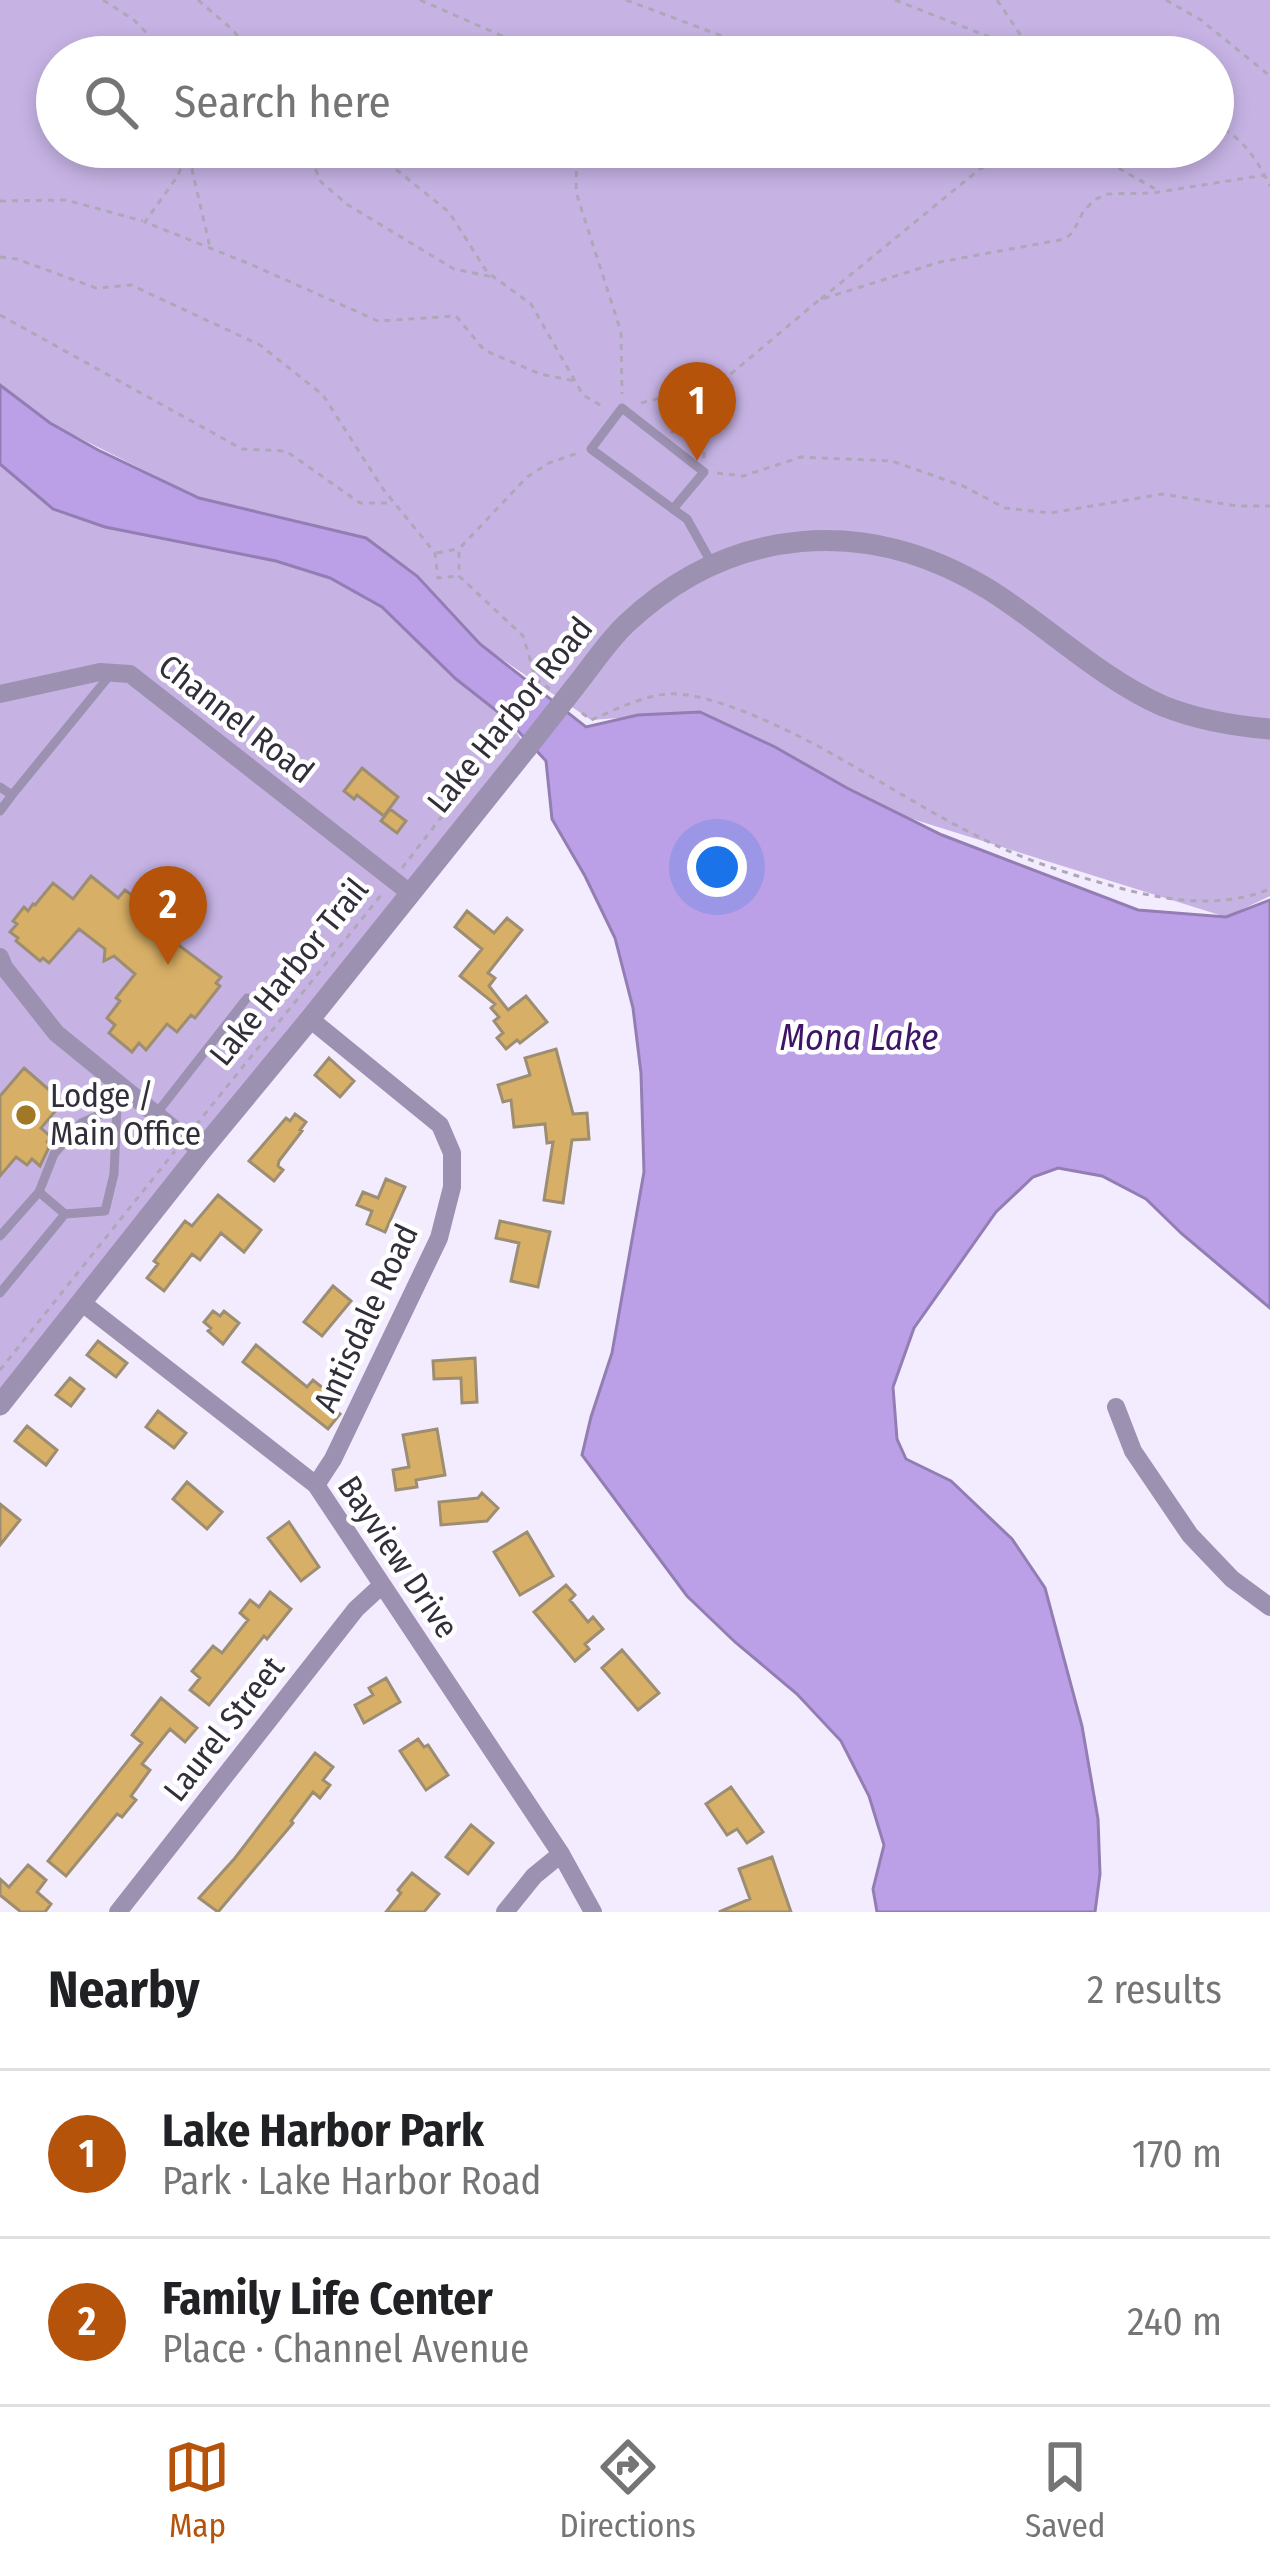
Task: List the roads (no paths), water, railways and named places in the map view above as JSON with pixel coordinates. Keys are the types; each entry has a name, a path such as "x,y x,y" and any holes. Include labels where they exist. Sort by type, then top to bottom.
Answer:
{"street":[{"name":"Lake Harbor Road","path":"0,1405 133,1240 194,1144 310,1019 401,886 483,802 623,626 660,595 712,564 767,546 822,540 886,545 941,563 988,589 1159,704 1196,718 1270,729"},
{"name":"Channel Road","path":"0,694 100,672 130,674 401,886"},
{"path":"0,957 56,1033 123,1099 156,1114 194,1144"},
{"name":"Antisdale Road","path":"310,1019 440,1125 452,1153 452,1187 439,1238 333,1459 316,1485"},
{"name":"Bayview Drive","path":"81,1302 316,1485 561,1854 593,1912"},
{"path":"1116,1407 1133,1451 1190,1534 1232,1579 1270,1607"},
{"name":"Laurel Street","path":"118,1912 356,1609 381,1586"},
{"path":"505,1912 534,1876 561,1854"}],"lane":[{"path":"673,509 704,472 620,412 591,448 673,509 687,519 712,564"},
{"path":"0,811 112,673"},
{"path":"0,787 12,795"},
{"path":"156,1114 247,998"},
{"path":"0,1236 39,1192 54,1154 81,1123 123,1099"},
{"path":"39,1192 65,1214 105,1211 123,1099"},
{"path":"0,1293 65,1214"}],"water":[{"name":"Mona Lake","path":"0,385 50,423 199,498 366,538 417,576 480,644 586,727 638,715 700,712 942,835 1138,910 1226,917 1270,900 1270,1308 1146,1199 1102,1176 1058,1168 1033,1177 996,1212 914,1328 893,1387 897,1439 906,1459 951,1481 1012,1539 1045,1588 1082,1726 1098,1819 1100,1874 1095,1912 877,1912 873,1889 884,1845 869,1796 841,1741 797,1694 687,1596 582,1455 612,1353 644,1172 641,1073 633,1008 615,938 552,819 546,761 507,719 456,679 382,607 330,578 276,561 105,527 53,509 0,464"}],"place":[{"name":"Lake Harbor Park","path":"697,461"},
{"name":"Family Life Center","path":"168,965"},
{"name":"Lodge / Main Office","path":"26,1115"}]}
